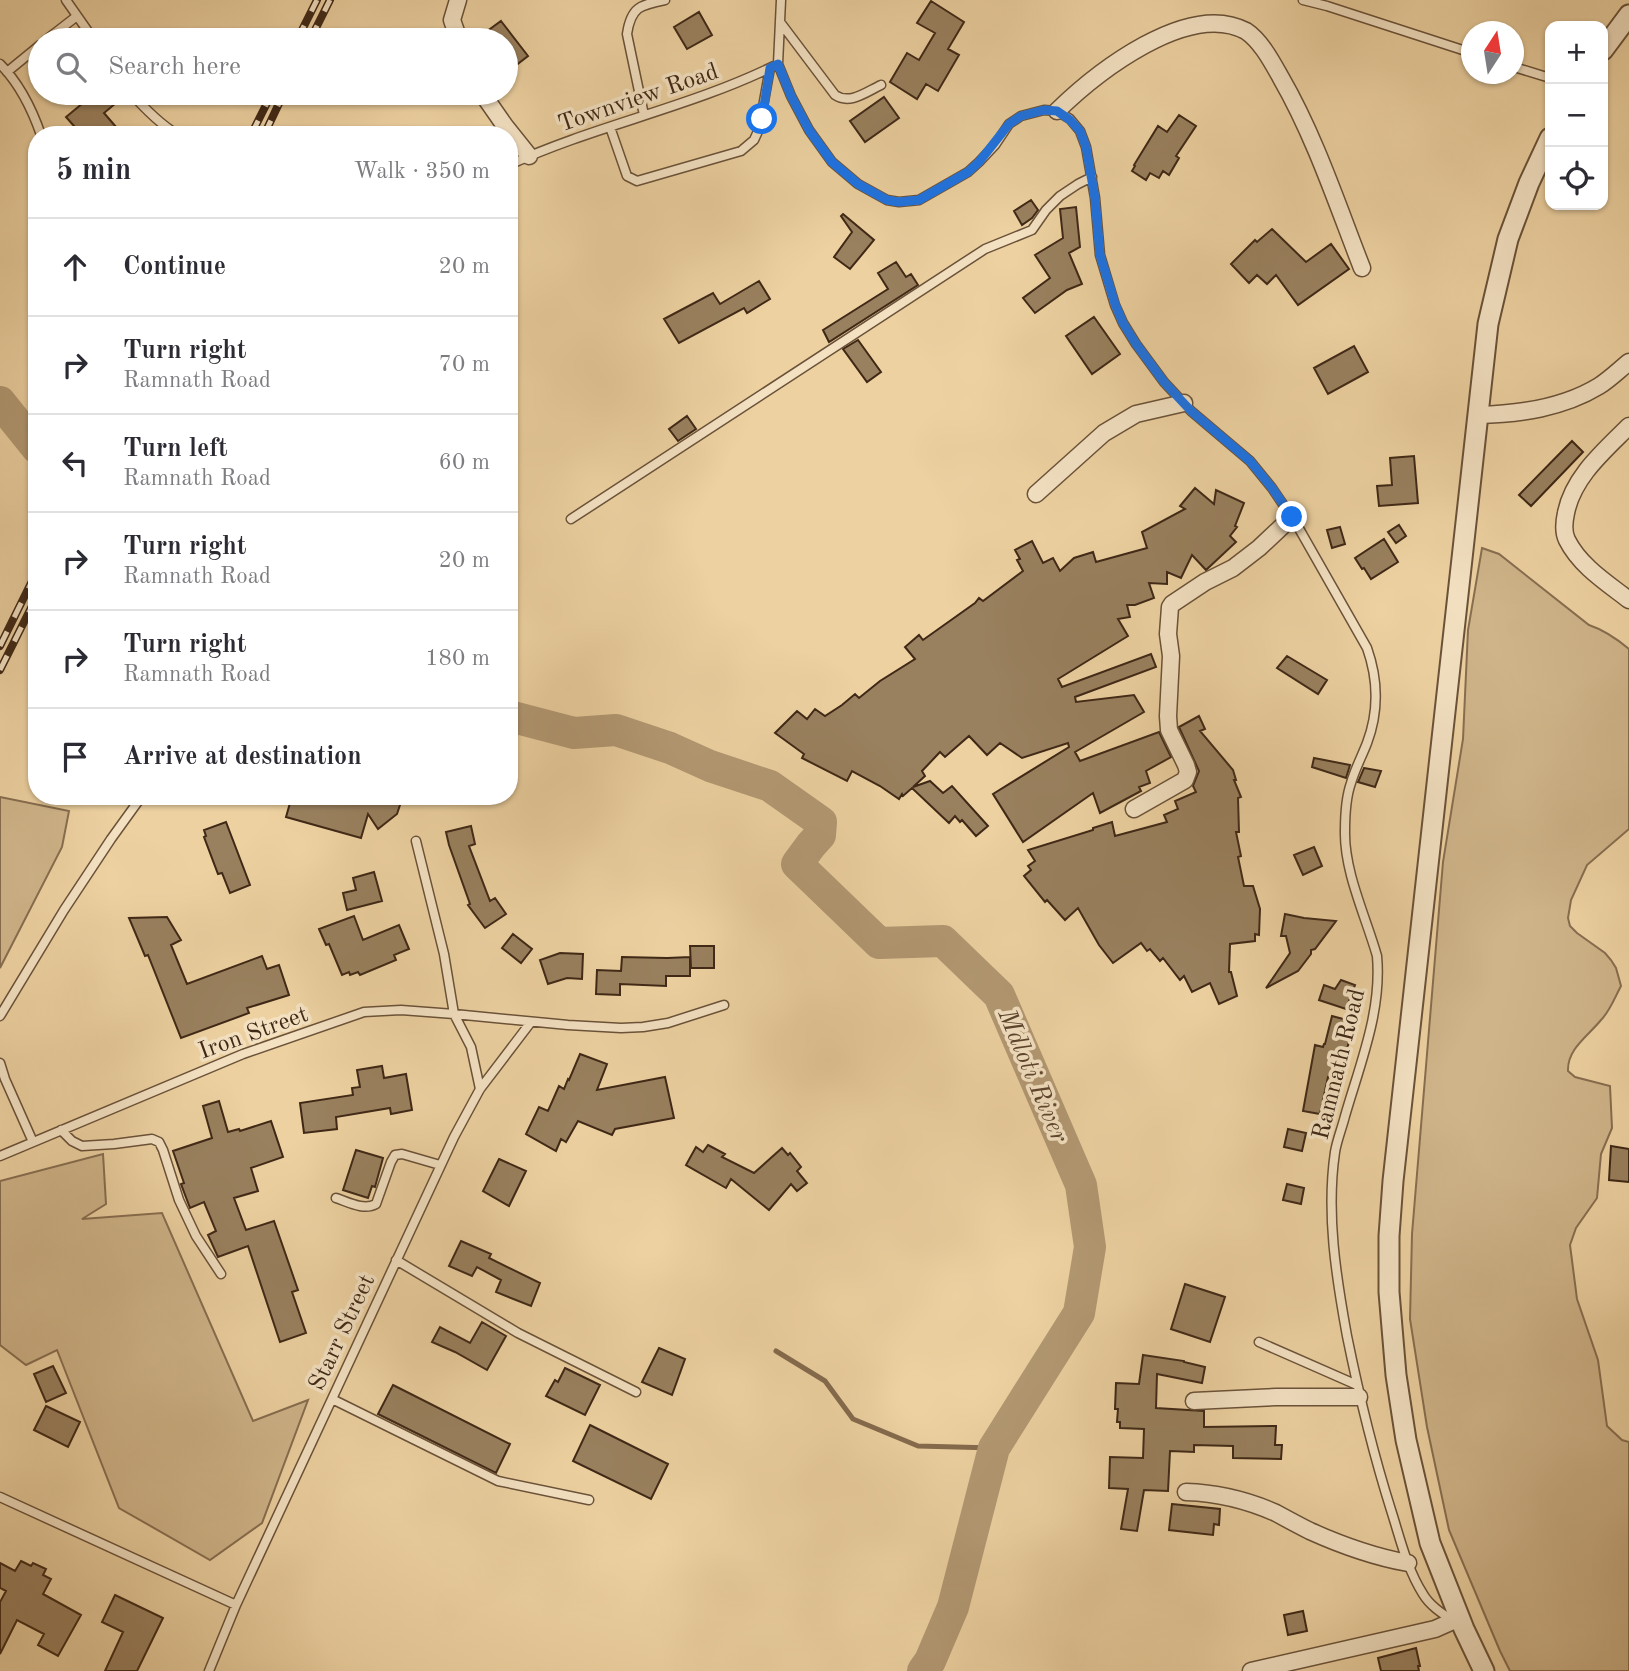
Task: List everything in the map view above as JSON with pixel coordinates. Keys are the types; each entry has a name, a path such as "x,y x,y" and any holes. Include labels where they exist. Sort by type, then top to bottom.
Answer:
{"street":[{"path":"454,28 452,20 458,0"},
{"path":"1608,43 1629,15"},
{"path":"1057,111 1092,78 1132,48 1170,30 1206,22 1220,22 1246,31 1271,61 1299,110 1362,268"},
{"path":"490,105 505,126"},
{"path":"518,142 529,156"},
{"path":"1484,1671 1459,1625 1430,1543 1406,1440 1396,1375 1389,1292 1389,1236 1488,324 1508,239 1546,147"},
{"path":"1478,415 1542,408 1572,400 1599,386 1629,362"},
{"path":"1036,494 1104,433 1136,414 1184,403"},
{"path":"1629,426 1597,458 1581,479 1573,492 1564,523 1566,538 1581,560 1629,600"},
{"path":"1134,809 1181,783 1188,772 1169,730 1170,607 1205,582 1233,568 1292,517"},
{"path":"1194,1401 1358,1391"},
{"path":"1186,1492 1210,1492 1242,1500 1368,1553 1408,1563"},
{"path":"1251,1671 1459,1625"}],"lane":[{"path":"66,0 86,28"},
{"path":"644,116 627,34 629,21 634,11 646,4 665,0"},
{"path":"610,127 627,176 637,181 741,151 754,140 759,129 774,66 781,0"},
{"path":"1303,0 1461,50"},
{"path":"62,28 77,16"},
{"path":"780,22 840,98 854,98 881,85"},
{"path":"7,72 28,55"},
{"path":"0,64 28,103"},
{"path":"774,66 803,119 832,162 858,184 887,200 899,202 919,200 968,172 987,154 1009,124 1021,116 1044,110 1057,111"},
{"name":"Townview Road","path":"518,161 733,85 774,66"},
{"path":"1524,70 1545,76"},
{"path":"29,105 38,126"},
{"path":"141,105 166,126"},
{"name":"Ramnath Road","path":"1057,111 1080,131 1086,147 1100,255 1123,323 1164,382 1250,461 1272,488 1323,569 1367,648 1372,663 1376,708 1371,730 1350,784 1344,833 1348,860 1377,956 1379,972 1376,1001 1363,1058 1335,1150 1332,1236 1358,1391 1411,1573 1424,1597 1459,1625"},
{"path":"571,519 985,249 1031,230 1060,196 1092,177"},
{"path":"0,1016 64,910 136,805"},
{"path":"416,841 444,954 454,1014 471,1047 480,1089"},
{"name":"Iron Street","path":"0,1156 243,1054 364,1012 401,1010 621,1028 668,1023 724,1005"},
{"name":"Starr Street","path":"209,1671 236,1605 440,1165 480,1089 531,1022"},
{"path":"0,1063 33,1142"},
{"path":"61,1130 72,1141 86,1146 149,1138 159,1142 195,1237 222,1274"},
{"path":"336,1198 372,1207 395,1155 402,1154 440,1165"},
{"path":"396,1261 518,1333 636,1392"},
{"path":"1259,1342 1358,1391"},
{"path":"332,1399 498,1481 589,1500"},
{"path":"0,1497 236,1605"}],"shaded area":[{"path":"1482,548 1499,554 1589,625 1610,635 1629,649 1629,829 1587,865 1571,900 1568,918 1570,926 1577,933 1611,960 1621,986 1610,1008 1575,1049 1568,1071 1575,1077 1610,1086 1612,1128 1601,1154 1597,1198 1576,1228 1570,1245 1577,1299 1598,1360 1607,1426 1622,1440 1629,1442 1629,1671 1510,1671 1449,1530 1427,1427 1410,1319 1412,1234 1443,862 1463,739 1468,630"},
{"path":"0,797 28,803 28,805 69,811 62,847 0,968"},
{"path":"103,1154 106,1204 82,1219 162,1213 253,1421 308,1400 262,1523 210,1560 119,1508 57,1350 26,1365 0,1345 0,1181"}],"building":[{"path":"931,1 964,22 948,49 959,55 938,91 926,84 917,99 890,82 907,53 919,60 935,33 917,23"},
{"path":"699,12 712,35 687,49 674,27"},
{"path":"501,21 506,28 491,28"},
{"path":"518,43 528,56 518,64"},
{"path":"884,97 899,118 865,142 850,121"},
{"path":"80,105 114,105 104,113 115,126 74,126 66,117"},
{"path":"1179,115 1196,126 1176,156 1179,158 1169,175 1163,171 1159,178 1150,173 1146,180 1132,171 1158,126 1167,132"},
{"path":"1031,200 1038,210 1022,225 1014,211"},
{"path":"1076,207 1080,247 1069,253 1082,284 1067,290 1035,313 1023,298 1050,278 1035,255 1063,238 1060,209"},
{"path":"843,214 874,240 850,269 834,257 852,232 841,216"},
{"path":"1272,229 1306,262 1331,244 1349,269 1298,305 1276,275 1267,284 1257,275 1249,283 1231,264 1255,240 1257,242"},
{"path":"896,262 906,277 911,274 918,285 829,342 823,330 888,289 878,273"},
{"path":"759,281 770,299 747,313 744,308 679,343 664,319 713,293 720,304"},
{"path":"1094,317 1120,354 1092,374 1066,336"},
{"path":"858,340 881,372 867,382 843,349"},
{"path":"1354,346 1368,372 1328,394 1314,368"},
{"path":"687,416 696,429 678,441 669,429"},
{"path":"1572,441 1583,452 1531,506 1519,495"},
{"path":"1414,456 1418,503 1379,506 1377,486 1392,485 1390,458"},
{"path":"1195,488 1214,504 1216,490 1244,503 1235,526 1237,527 1230,536 1236,542 1206,570 1192,555 1181,578 1167,572 1167,584 1149,583 1154,598 1127,605 1130,617 1118,619 1128,636 1058,679 1062,687 1151,654 1156,667 1075,697 1076,702 1134,695 1144,712 1075,752 1080,761 1159,732 1171,757 1146,771 1150,783 1139,787 1141,791 1100,813 1093,793 1023,842 993,794 1069,747 1068,743 1022,758 1000,743 987,755 969,736 945,757 940,752 922,771 925,776 913,787 930,781 943,793 952,786 988,826 976,836 955,816 949,823 912,788 899,799 852,771 847,781 802,758 804,754 775,733 797,711 807,719 815,709 825,716 855,694 859,698 915,659 905,647 919,635 923,640 979,598 983,601 1023,571 1015,550 1032,541 1043,563 1053,558 1060,571 1074,558 1093,552 1096,562 1147,548 1142,532 1185,509 1180,506"},
{"path":"1399,525 1406,536 1396,543 1388,532"},
{"path":"1340,527 1345,544 1332,548 1327,530"},
{"path":"1384,539 1398,562 1371,579 1355,558"},
{"path":"1287,656 1327,680 1318,694 1277,668"},
{"path":"1199,716 1205,729 1200,731 1233,770 1241,797 1238,798 1239,832 1236,832 1241,856 1238,857 1244,886 1253,886 1260,909 1259,935 1255,934 1255,941 1230,944 1229,972 1237,996 1219,1004 1210,983 1192,992 1184,976 1180,980 1163,958 1160,961 1141,943 1113,963 1099,945 1078,908 1065,920 1047,900 1045,902 1024,876 1031,870 1028,866 1035,861 1028,850 1112,822 1115,836 1167,822 1164,815 1178,809 1175,801 1196,792 1193,786 1199,771 1179,727"},
{"path":"1314,758 1350,765 1346,778 1312,767"},
{"path":"1364,768 1381,771 1375,787 1358,782"},
{"path":"289,805 400,805 397,814 378,829 368,814 361,838 286,817"},
{"path":"226,822 250,885 230,893 222,873 218,874 204,837 204,830"},
{"path":"471,826 475,844 469,846 490,901 495,898 506,914 485,928 468,905 470,904 446,832"},
{"path":"1314,847 1322,866 1303,875 1294,855"},
{"path":"374,872 382,901 347,910 343,893 356,890 353,878"},
{"path":"1285,914 1336,921 1315,949 1311,950 1311,954 1298,971 1266,988 1290,953 1286,936 1281,936"},
{"path":"354,916 363,940 399,925 409,949 394,955 396,960 360,975 358,972 350,975 349,972 342,975 329,944 326,945 319,929"},
{"path":"167,917 181,940 171,945 187,984 262,956 267,969 279,965 289,995 247,1008 249,1013 181,1038 148,955 145,956 129,918"},
{"path":"513,934 532,949 521,963 502,948"},
{"path":"690,946 714,946 714,968 691,968"},
{"path":"560,953 583,954 582,979 567,978 548,984 540,960"},
{"path":"622,957 690,957 690,976 666,976 666,986 620,984 620,995 596,994 597,970 621,971"},
{"path":"1341,980 1355,985 1346,1009 1319,1000 1324,985 1335,989"},
{"path":"1332,1016 1347,1020 1344,1032 1351,1034 1339,1080 1328,1077 1320,1114 1303,1111 1315,1045 1323,1047 1325,1044"},
{"path":"580,1054 607,1064 597,1090 665,1077 674,1118 615,1129 612,1135 578,1121 566,1142 561,1139 556,1151 526,1134 539,1107 548,1111 559,1086 564,1089"},
{"path":"382,1066 384,1078 406,1074 412,1110 391,1114 390,1108 336,1117 337,1129 304,1133 300,1103 353,1095 352,1088 360,1087 357,1070"},
{"path":"219,1101 228,1132 271,1121 283,1157 251,1168 258,1191 234,1198 246,1230 274,1221 298,1290 292,1292 306,1333 280,1342 248,1246 218,1257 208,1235 216,1231 204,1202 190,1208 181,1184 184,1183 173,1151 212,1138 203,1106"},
{"path":"1288,1129 1306,1133 1302,1151 1284,1147"},
{"path":"708,1145 725,1154 722,1157 754,1173 782,1148 788,1155 790,1153 801,1167 797,1171 807,1183 797,1191 791,1184 769,1210 731,1179 726,1188 686,1165 696,1147 703,1152"},
{"path":"1611,1146 1629,1149 1629,1182 1609,1180"},
{"path":"356,1150 383,1158 375,1187 372,1186 368,1198 343,1190"},
{"path":"499,1159 526,1171 509,1206 483,1191"},
{"path":"1287,1184 1304,1188 1301,1204 1283,1200"},
{"path":"461,1241 491,1254 489,1258 540,1283 531,1306 496,1292 501,1280 477,1267 472,1276 449,1266"},
{"path":"1185,1284 1225,1297 1210,1342 1171,1329"},
{"path":"482,1322 506,1336 487,1370 432,1342 440,1327 470,1343"},
{"path":"659,1348 685,1359 672,1395 642,1382"},
{"path":"1143,1355 1205,1367 1202,1383 1157,1374 1156,1408 1204,1411 1204,1427 1276,1426 1275,1445 1282,1445 1281,1459 1233,1458 1233,1446 1194,1445 1194,1452 1170,1451 1168,1491 1144,1490 1137,1531 1121,1529 1128,1489 1109,1488 1110,1457 1143,1458 1144,1429 1120,1428 1120,1422 1117,1422 1118,1409 1115,1409 1116,1383 1139,1384"},
{"path":"53,1366 66,1393 46,1402 34,1374"},
{"path":"565,1368 600,1385 585,1415 546,1396"},
{"path":"393,1385 510,1444 496,1473 378,1414"},
{"path":"46,1406 80,1422 68,1447 34,1430"},
{"path":"590,1425 668,1464 651,1499 573,1461"},
{"path":"1172,1504 1220,1509 1219,1525 1214,1524 1213,1535 1169,1530"},
{"path":"21,1561 46,1569 43,1575 51,1579 43,1594 81,1615 58,1656 38,1645 44,1634 17,1620 0,1654 0,1602 6,1591 0,1588 0,1563 15,1571"},
{"path":"115,1595 163,1618 137,1671 105,1671 123,1632 102,1622"},
{"path":"1303,1611 1307,1631 1288,1635 1284,1615"},
{"path":"1416,1648 1419,1671 1381,1671 1378,1658"}],"waterway":[{"name":"Mdloti River","path":"0,402 28,437"},
{"name":"Mdloti River","path":"518,718 574,733 616,730 670,748 710,766 770,786 821,822 820,835 797,864 879,943 943,941 999,995 1081,1185 1090,1247 1079,1313 994,1448 953,1607 923,1671"},
{"path":"776,1351 825,1381 853,1419 918,1446 994,1448"}],"railway":[{"path":"303,28 317,0"},
{"path":"316,28 330,0"},
{"path":"256,126 266,105"},
{"path":"268,126 278,105"},
{"path":"0,646 28,589"},
{"path":"0,670 28,614"}],"route":[{"path":"762,119 770,68 778,64 809,130 832,162 858,184 887,200 899,202 919,200 968,172 995,145 1009,124 1021,116 1044,110 1057,111 1070,120 1080,131 1086,147 1095,198 1100,255 1123,323 1164,382 1191,411 1250,461 1292,517"}]}
